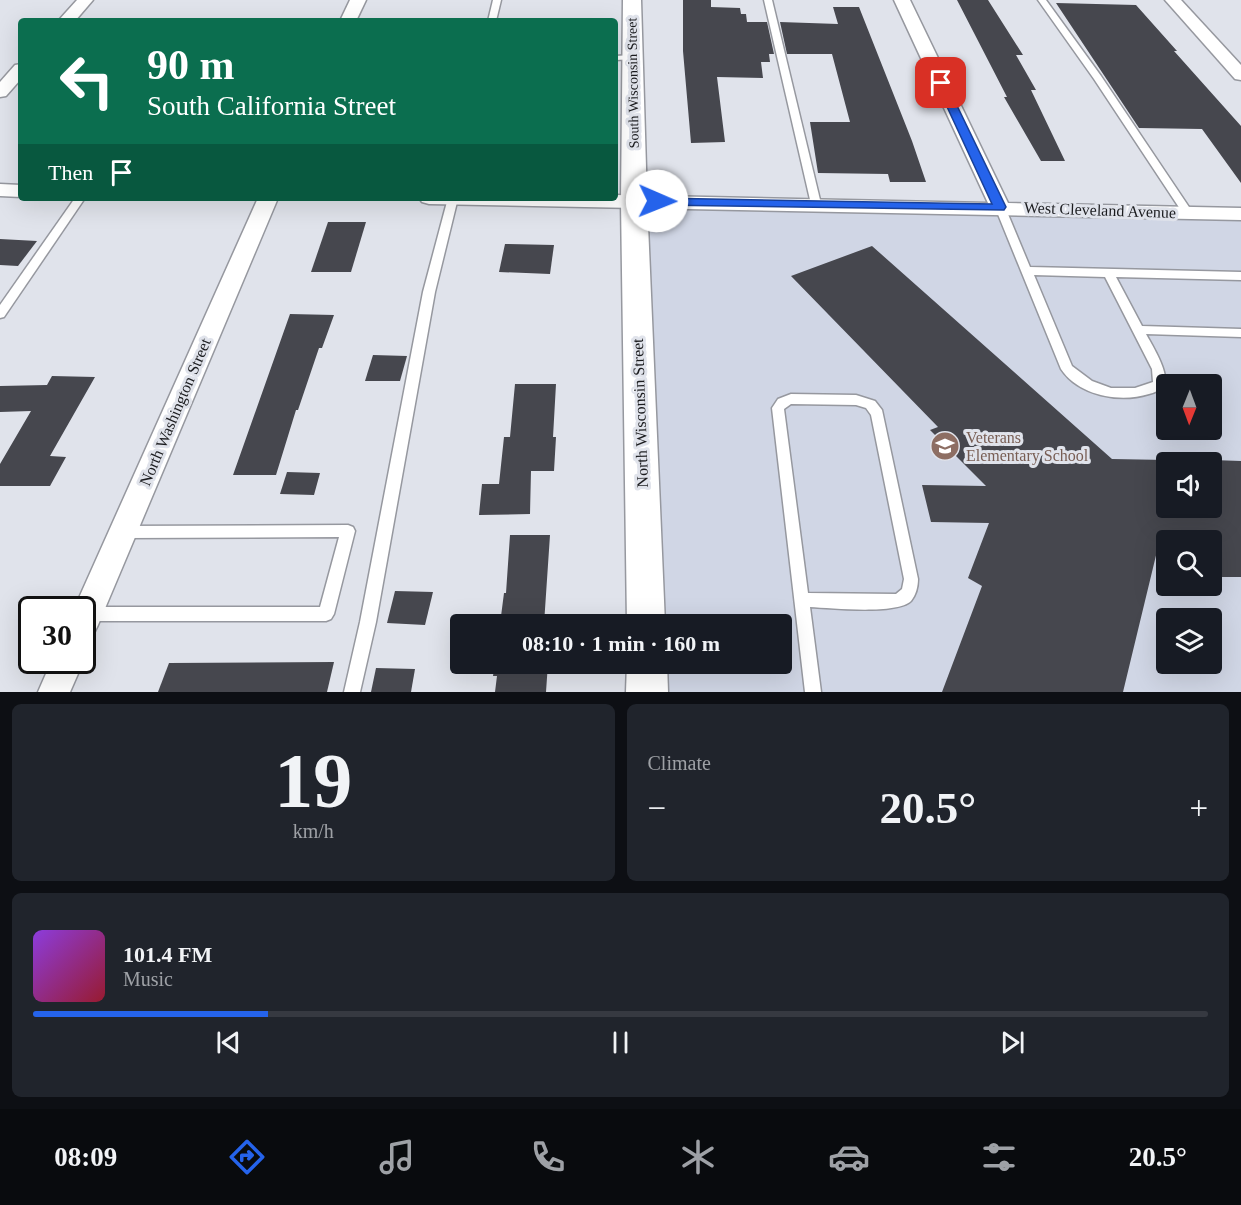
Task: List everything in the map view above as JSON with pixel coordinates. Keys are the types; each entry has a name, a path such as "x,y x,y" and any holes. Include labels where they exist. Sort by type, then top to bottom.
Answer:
{"street":[{"path":"69,18 85,0"},
{"path":"349,18 358,0"},
{"name":"South Wisconsin Street","path":"632,0 624,58 634,201"},
{"path":"902,0 1000,207"},
{"path":"1173,0 1241,75"},
{"path":"0,92 18,72"},
{"path":"0,190 18,191"},
{"name":"North Washington Street","path":"95,596 267,201"},
{"name":"West Cleveland Avenue","path":"618,201 1000,207 1241,214"},
{"name":"North Wisconsin Street","path":"634,201 646,614"},
{"path":"54,692 62,674"},
{"path":"647,674 647,692"}],"lane":[{"path":"493,18 497,0"},
{"path":"768,0 816,204"},
{"path":"1042,0 1093,70 1188,213"},
{"path":"0,314 78,201"},
{"path":"352,692 368,622 429,292 452,201"},
{"path":"1000,207 1067,369 1082,382 1100,391 1144,392 1159,384 1158,369 1109,273"},
{"path":"1026,271 1241,276"},
{"path":"1138,330 1241,333"},
{"path":"802,600 893,602 904,599 910,591 911,579 877,414 870,404 856,400 791,399 782,402 778,408 813,692"},
{"path":"96,620 327,614 348,531 123,532"}],"shaded area":[{"name":"Veterans Elementary School","path":"646,208 1241,218 1241,692 653,692 653,674 792,674 792,614 652,614"}],"building":[{"path":"683,0 711,0 711,7 740,8 741,14 746,14 747,22 767,22 774,54 769,54 770,62 761,62 763,78 717,77 725,142 691,143 683,51"},
{"path":"957,0 988,0 1023,55 1016,55 1036,90 1031,90 1065,161 1041,161 1004,97 1007,97"},
{"path":"1056,3 1136,5 1241,126 1241,183 1202,129 1139,128"},
{"path":"833,7 859,7 926,182 890,182 888,174 818,173 810,122 850,122 832,54 787,54 780,22 838,24"},
{"path":"328,222 366,222 351,272 311,272"},
{"path":"0,239 37,241 18,266 0,265"},
{"path":"505,244 554,245 550,274 499,272"},
{"path":"872,246 1112,459 1156,460 1156,518 1222,518 1222,460 1241,461 1241,577 1222,577 1222,530 1156,530 1156,555 1123,692 942,692 982,586 968,578 989,523 931,522 922,485 986,486 930,430 938,427 791,276"},
{"path":"290,314 334,315 322,348 319,348 298,410 296,410 276,475 233,475"},
{"path":"373,355 407,356 400,381 365,381"},
{"path":"52,376 95,377 50,456 66,457 50,486 0,486 0,464 31,411 0,412 0,386 47,385"},
{"path":"515,384 556,384 554,471 531,471 530,514 479,515 482,484 499,484 504,437 510,437"},
{"path":"287,472 320,473 314,495 280,494"},
{"path":"510,535 550,535 545,614 501,614 504,593 506,593"},
{"path":"395,591 433,592 425,625 387,623"},
{"path":"334,662 327,692 158,692 169,663"},
{"path":"376,668 415,669 411,692 371,692"},
{"path":"493,674 547,674 546,692 495,692 497,676 493,676"}],"place":[{"name":"Veterans Elementary School","path":"945,446"}],"route":[{"path":"657,201 1000,207 941,83"}]}
